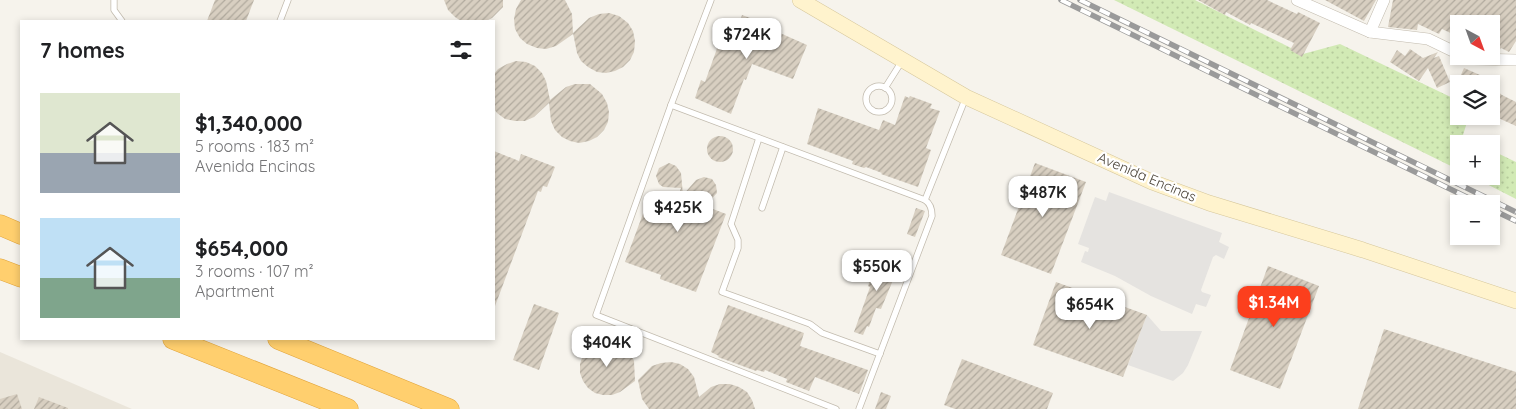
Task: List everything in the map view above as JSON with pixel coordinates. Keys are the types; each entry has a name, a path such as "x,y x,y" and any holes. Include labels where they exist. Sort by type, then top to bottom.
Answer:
{"highway":[{"path":"0,225 20,234"},
{"path":"0,269 20,277"},
{"path":"176,340 348,409"},
{"path":"280,340 449,409"}],"street":[{"name":"Avenida Encinas","path":"800,0 966,97 1152,182 1209,203 1370,252 1516,301"},
{"path":"1297,0 1370,32 1428,39 1450,50"},
{"path":"1370,32 1384,0"},
{"path":"1500,60 1516,60"}],"lane":[{"path":"114,0 114,10 121,20"},
{"path":"280,20 288,0"},
{"path":"711,0 671,105 596,315 836,409"},
{"path":"885,88 902,61"},
{"path":"881,86 885,88 891,94 892,103 883,112 874,112 866,103 866,94 872,88 881,86"},
{"path":"925,200 966,97"},
{"path":"671,105 925,200 931,207 932,216 859,409"},
{"path":"760,138 731,224 738,240 738,248 722,292 810,324 822,333 880,354"},
{"path":"762,208 783,147"}],"shaded area":[{"path":"1109,192 1222,233 1219,242 1229,247 1224,259 1216,255 1213,257 1201,290 1211,295 1206,307 1196,304 1192,314 1151,296 1115,276 1081,262 1085,251 1088,252 1089,248 1078,244 1095,197 1106,201"},
{"path":"1147,315 1161,331 1202,331 1188,365 1183,373 1173,381 1128,365"},
{"path":"0,352 132,409 0,409"}],"green space":[{"path":"1114,0 1195,0 1303,54 1340,44 1450,97 1450,125 1466,125 1463,135 1450,135 1450,166"},
{"path":"1500,154 1516,162 1516,199 1489,185 1500,185"}],"building":[{"path":"215,0 254,0 246,20 207,20"},
{"path":"444,0 503,0 503,7 488,20 460,20 448,10"},
{"path":"521,0 565,0 572,14 573,34 556,46 546,49 527,44 520,38 515,29 516,9"},
{"path":"1198,0 1267,0 1320,23 1302,57 1290,50 1294,43 1251,23 1250,25 1226,12 1225,15"},
{"path":"1325,0 1376,0 1364,21"},
{"path":"1393,0 1516,0 1516,41 1509,52 1501,48 1500,49 1500,15 1450,15 1450,33 1442,29 1439,34 1418,24 1417,30 1388,27"},
{"path":"609,13 619,16 628,23 633,31 635,41 634,52 630,60 623,67 606,73 597,72 581,61 577,53 573,33 589,18"},
{"path":"742,15 764,23 764,25 781,31 780,33 807,45 793,79 752,64 746,80 744,79 731,114 695,98 701,80 705,82 724,29 721,28 724,19 739,24"},
{"path":"1410,49 1423,58 1438,52 1434,58 1439,56 1450,82 1437,88 1428,68 1419,81 1390,62 1397,50 1405,56"},
{"path":"516,61 526,62 535,66 542,73 546,81 550,100 566,87 575,84 590,84 602,94 607,103 609,112 608,122 604,130 597,137 589,141 579,143 570,141 562,137 555,130 551,121 549,103 534,117 525,121 505,119 495,110 495,73 507,64"},
{"path":"1464,68 1480,75 1461,75"},
{"path":"1500,93 1516,102 1516,126 1500,119"},
{"path":"905,96 932,104 930,108 940,111 926,148 931,150 918,187 866,167 852,164 853,161 807,144 818,108 879,130 883,120 895,125"},
{"path":"720,136 729,140 733,149 729,158 720,162 711,158 707,149 711,140"},
{"path":"495,151 519,161 521,154 555,167 547,187 543,186 541,192 538,191 495,306"},
{"path":"669,163 676,166 681,173 683,195 696,180 704,177 712,179 716,185 717,193 705,206 726,214 696,292 660,279 661,275 625,262 647,203 672,213 681,188 663,187 659,184 656,176 659,168"},
{"path":"1035,163 1086,182 1051,274 1001,255"},
{"path":"916,208 925,211 915,237 907,234"},
{"path":"881,256 898,262 896,267 898,268 881,309 876,308 869,327 867,326 863,335 854,332 870,287 868,286 877,260 879,261"},
{"path":"1268,266 1319,286 1280,389 1230,370"},
{"path":"1056,282 1147,315 1123,377 1033,345"},
{"path":"534,304 559,313 539,370 513,360"},
{"path":"728,305 804,333 800,346 868,370 859,394 815,377 809,391 786,382 787,379 765,370 764,372 756,371 718,357 711,352"},
{"path":"1384,329 1516,372 1516,409 1358,409"},
{"path":"606,340 624,345 634,361 635,381 620,392 612,395 595,393 588,388 580,373 580,364 588,347 596,342"},
{"path":"962,359 1053,393 1047,409 955,409 944,405"},
{"path":"671,362 680,364 688,369 694,377 699,397 711,387 720,384 730,384 747,392 755,409 649,409 642,399 638,380 652,366"},
{"path":"881,392 891,396 886,409 875,409"},
{"path":"17,394 22,409 0,409 0,399"},
{"path":"39,397 68,408 68,409 34,409"}],"railway":[{"path":"1061,0 1462,195"},
{"path":"1080,0 1516,212"},
{"path":"1500,213 1516,221"}]}
